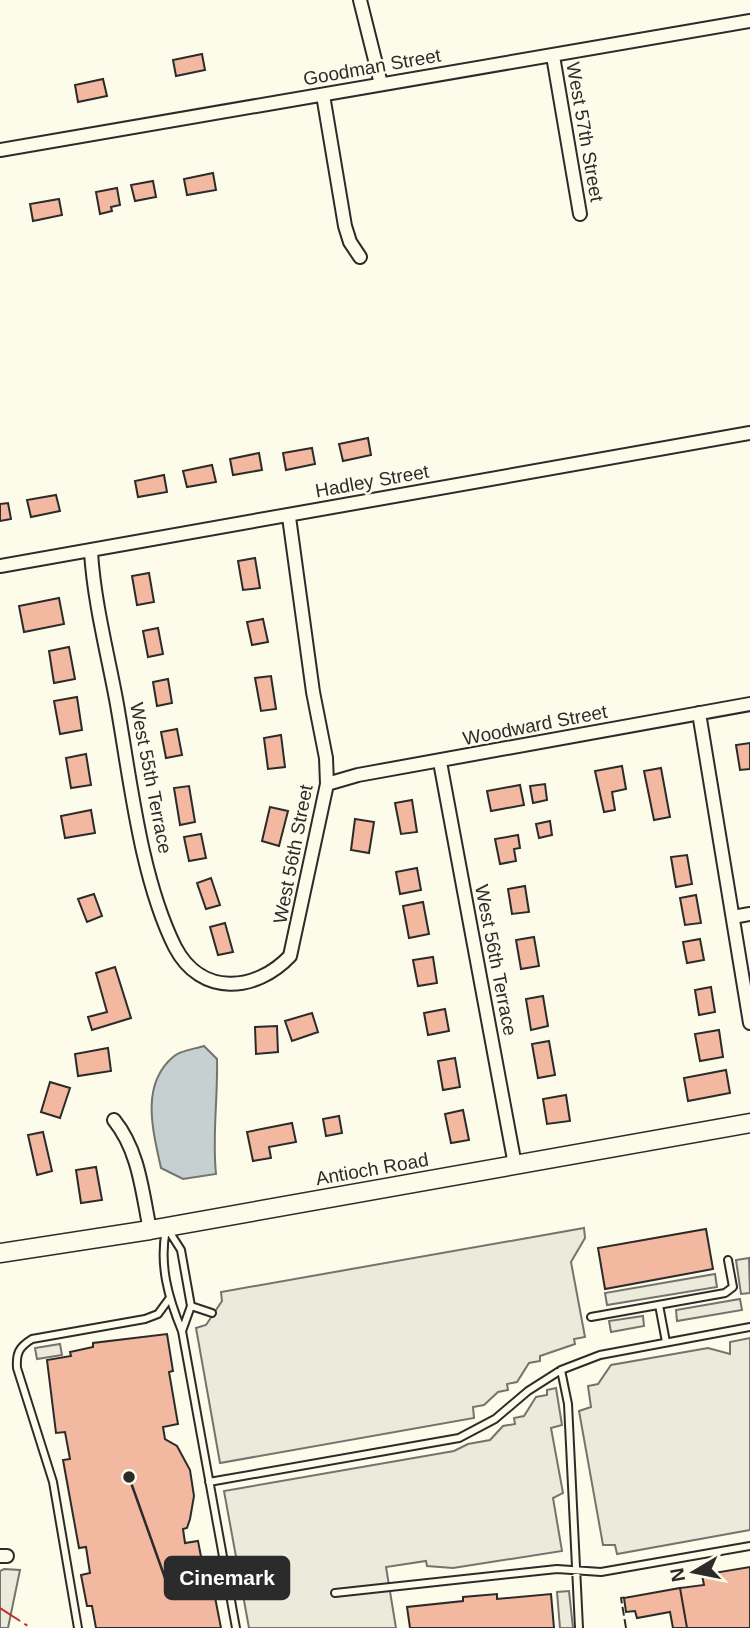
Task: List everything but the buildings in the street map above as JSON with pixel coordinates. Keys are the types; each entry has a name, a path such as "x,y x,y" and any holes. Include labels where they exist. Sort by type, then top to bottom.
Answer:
{"main road":[{"name":"Antioch Road","path":"0,1253 158,1228 750,1123"}],"street":[{"path":"360,0 382,84"},
{"name":"Goodman Street","path":"0,150 750,20"},
{"name":"West 57th Street","path":"553,56 580,214"},
{"path":"323,96 345,226 350,242 360,257"},
{"name":"Hadley Street","path":"0,566 289,517 750,433"},
{"name":"West 56th Street","path":"223,985 248,984 263,978 276,971 290,956 327,784 326,758 313,692 289,517"},
{"name":"West 55th Terrace","path":"91,552 137,818 155,890 176,947 184,959 210,979 223,985"},
{"name":"Woodward Street","path":"327,784 358,775 750,705"},
{"path":"699,713 750,1023"},
{"name":"West 56th Terrace","path":"440,762 516,1165"},
{"path":"733,917 750,914"},
{"path":"114,1120 128,1138 158,1228"}],"lane":[{"path":"158,1228 169,1299 182,1331 236,1628"},
{"path":"158,1228 181,1250 191,1306 182,1331"},
{"path":"591,1317 730,1291 733,1287 728,1260"},
{"path":"78,1628 53,1482 17,1368 16,1357 21,1346 32,1339 145,1320 158,1314 169,1299"},
{"path":"659,1305 666,1342"},
{"path":"191,1306 212,1313"},
{"path":"209,1482 459,1438 495,1419 528,1391 561,1370 600,1355 750,1327"},
{"path":"561,1370 568,1404 579,1628"},
{"path":"335,1593 545,1570 601,1572 750,1546"}],"shaded area":[{"path":"204,1046 217,1059 216,1174 183,1179 161,1168 153,1124 153,1095 156,1081 173,1057"},
{"path":"584,1228 585,1238 571,1262 585,1337 574,1339 575,1344 540,1356 540,1361 529,1363 517,1382 507,1384 508,1390 498,1392 484,1405 473,1407 474,1418 220,1463 196,1328 206,1325 222,1301 221,1292"},
{"path":"749,1258 750,1293 741,1294 736,1260"},
{"path":"715,1274 717,1287 607,1305 605,1293"},
{"path":"740,1299 742,1310 677,1321 676,1310"},
{"path":"643,1316 644,1326 611,1332 609,1321"},
{"path":"750,1338 750,1530 617,1554 615,1545 603,1545 579,1411 591,1407 588,1386 598,1384 611,1365 708,1348 730,1354 730,1342"},
{"path":"60,1344 62,1355 37,1359 35,1348"},
{"path":"556,1388 562,1425 551,1428 563,1493 553,1498 562,1551 453,1568 427,1566 426,1561 386,1567 396,1628 249,1628 224,1491 454,1451 468,1444 490,1440 503,1426 515,1424 514,1418 524,1416 536,1397 547,1395 547,1390"},
{"path":"20,1570 8,1628 0,1628 0,1571"},
{"path":"569,1591 573,1628 560,1628 557,1592"}],"fence":[{"path":"626,1628 621,1598 629,1597"}],"power":[{"path":"0,1608 31,1628"}],"place":[{"name":"Cinemark","path":"129,1477"}]}
